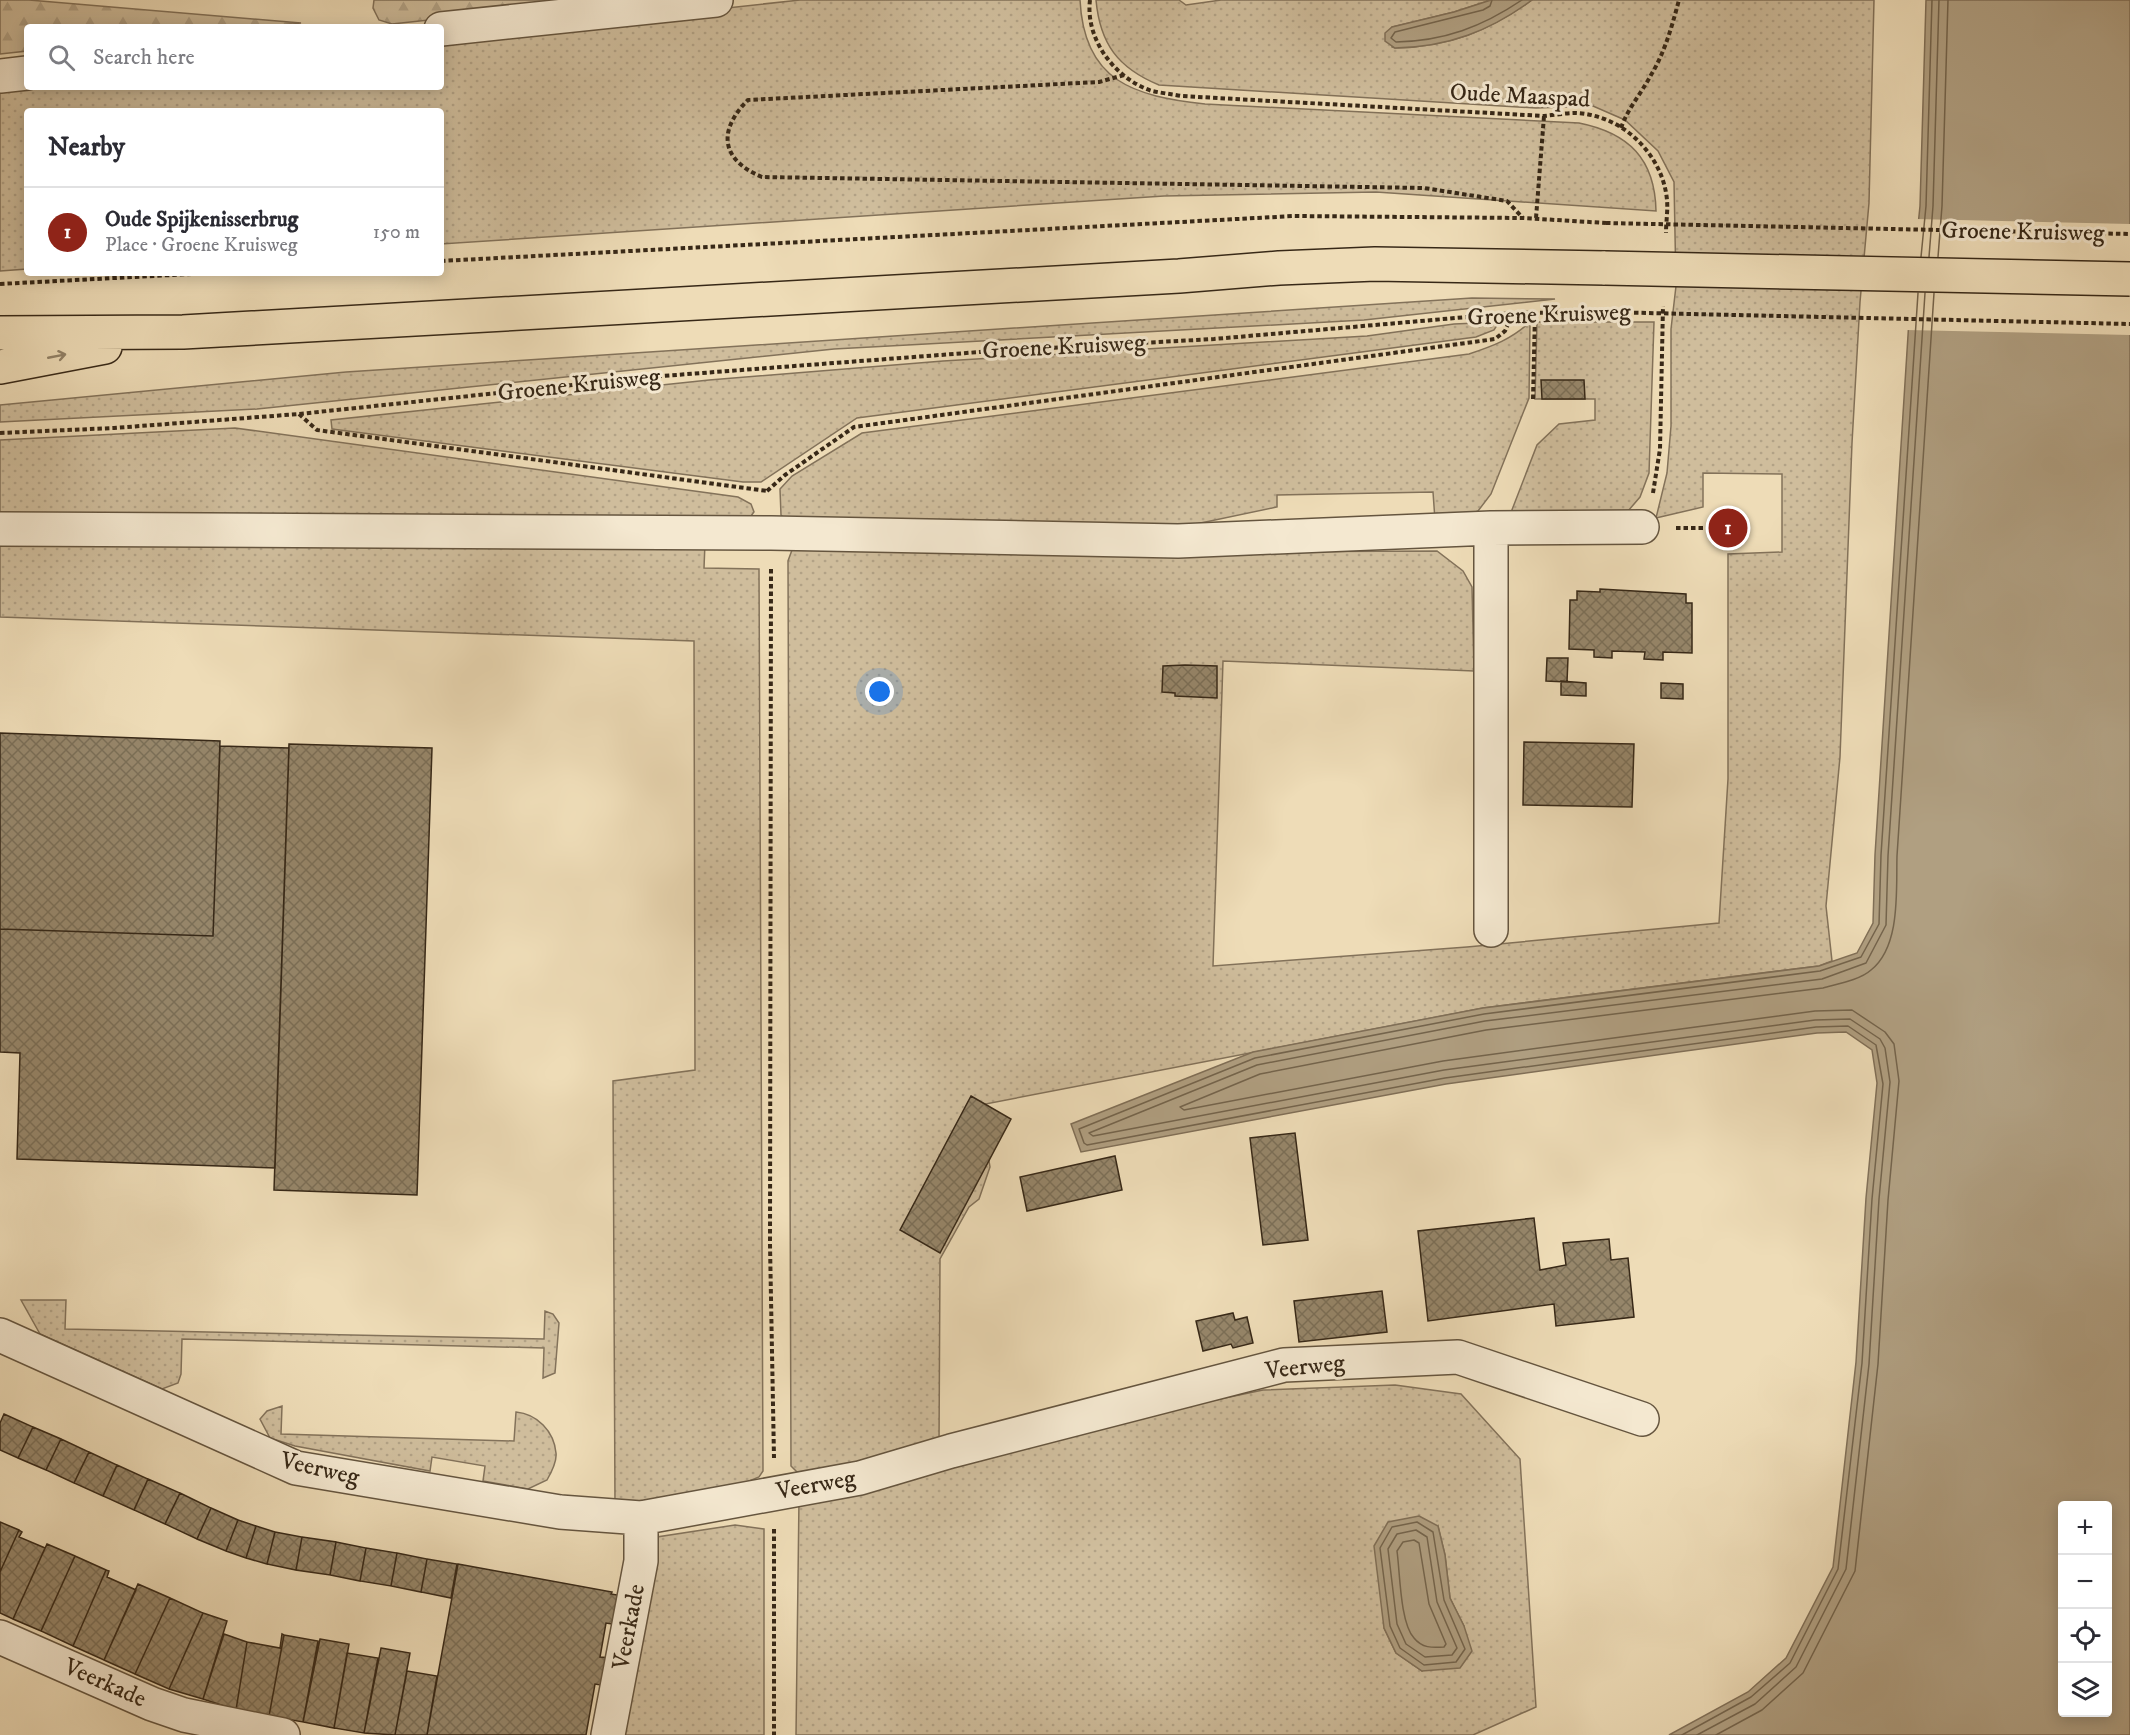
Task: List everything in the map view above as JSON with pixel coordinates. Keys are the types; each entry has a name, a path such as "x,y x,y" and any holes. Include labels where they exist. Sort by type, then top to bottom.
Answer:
{"main road":[{"name":"Groene Kruisweg","path":"0,333 183,332 1179,276 1278,268 1387,264 2130,279"},
{"name":"Groene Kruisweg","path":"0,367 183,332"}],"street":[{"path":"444,29 716,0"},
{"path":"0,76 24,73"},
{"path":"0,529 771,534 1178,541 1491,528 1642,527"},
{"path":"1491,528 1491,930"},
{"name":"Veerweg","path":"0,1335 296,1468 560,1512 641,1518 718,1506 774,1492 860,1478 951,1451 1284,1365 1458,1357 1642,1419"},
{"name":"Veerkade","path":"608,1735 641,1561 641,1518"},
{"name":"Veerkade","path":"0,1636 152,1704 184,1715 284,1735"}],"path":[{"name":"Oude Maaspad","path":"1090,0 1090,25 1097,43 1124,75 1153,91 1181,96 1544,116 1577,113 1608,121 1648,150 1657,164 1667,200 1665,235"},
{"path":"1621,129 1627,111 1652,74 1668,39 1679,0"},
{"path":"1124,75 1099,82 748,100 733,115 726,136 732,158 745,170 762,177 1424,188 1507,201 1523,218"},
{"path":"1536,218 1544,116"},
{"name":"Groene Kruisweg","path":"444,261 1294,216 1536,218 1606,223 2130,234"},
{"path":"0,284 153,276"},
{"path":"1663,305 1660,449 1655,489 1642,527 1728,528"},
{"name":"Groene Kruisweg","path":"0,433 114,428 299,414 650,377 993,351 1214,339 1513,314 1604,312 2130,324"},
{"path":"1533,399 1535,313"},
{"path":"299,414 317,430 767,491 784,475 855,427 1495,339 1505,331 1513,314"},
{"path":"771,534 770,1245 774,1492 774,1735"}],"green space":[{"path":"0,0 29,0 301,23 24,24 24,51 0,54"},
{"path":"374,0 615,0 392,24 379,20 373,8"},
{"path":"800,0 1080,0 1084,28 1091,50 1103,67 1117,80 1135,89 1179,101 1205,104 1579,123 1612,134 1636,151 1651,177 1656,211 1376,192 1164,196 444,244 444,108 24,108 24,269 0,271 0,88 24,88 24,90 444,90 444,39"},
{"path":"1096,0 1179,0 1186,5 1221,0 1491,0 1454,12 1392,27 1392,47 1395,48 1451,41 1484,29 1532,0 1874,0 1869,203 1860,302 1852,443 1840,757 1826,906 1832,961 1819,966 1483,1008 975,1106 984,1131 990,1167 979,1199 969,1207 940,1259 939,1447 801,1476 791,1466 788,561 792,550 801,545 1188,552 1437,551 1463,571 1472,587 1474,671 1223,661 1213,966 1467,947 1719,923 1728,779 1728,554 1782,552 1782,474 1703,473 1703,507 1656,518 1667,473 1671,426 1671,329 1676,286 1674,182 1658,151 1625,120 1593,106 1536,108 1159,85 1132,71 1114,53 1102,29"},
{"path":"1472,298 1555,299 1364,320 834,349 257,409 0,422 0,405 346,372"},
{"path":"1499,322 1494,330 1476,337 857,418 761,482 743,482 332,429 331,420 709,380 943,361 1367,336 1454,324"},
{"path":"1530,322 1529,398 1491,494 1478,511 1459,519 1435,520 1433,492 1277,495 1277,507 1177,528 787,521 781,515 780,489 792,476 862,433 1469,354 1502,341"},
{"path":"1537,322 1654,322 1649,473 1640,497 1628,511 1510,515 1537,445 1559,424 1595,420 1595,399 1535,399"},
{"path":"235,428 738,497 751,504 754,512 748,520 0,522 0,440"},
{"path":"705,543 704,568 759,569 763,1471 759,1477 713,1496 615,1506 613,1081 695,1070 694,641 0,617 0,544"},
{"path":"21,1300 66,1300 65,1329 544,1339 545,1311 553,1314 559,1323 555,1373 543,1378 544,1348 182,1339 181,1374 178,1383 162,1389 40,1334"},
{"path":"1395,1385 1461,1394 1520,1459 1536,1707 1473,1735 796,1735 799,1499 1120,1420 1263,1390","holes":["1438,1526 1445,1555 1450,1598 1464,1626 1422,1671 1396,1653 1384,1628"]},
{"path":"282,1406 281,1434 514,1441 516,1412 524,1413 537,1420 548,1431 555,1445 556,1460 547,1480 528,1489 483,1481 485,1466 432,1457 430,1471 295,1446 270,1438 260,1419 267,1411"},
{"path":"735,1525 764,1529 764,1735 622,1735 657,1537"}],"water":[{"path":"1491,0 1532,0 1484,29 1451,41 1395,48 1385,41 1385,33 1392,27 1454,12"},
{"path":"1926,0 2130,0 2130,1735 1669,1735 1748,1692 1786,1658 1833,1567 1856,1362 1866,1198 1877,1083 1872,1050 1846,1032 1817,1033 1446,1084 1081,1152 1071,1124 1253,1052 1483,1008 1819,966 1857,953 1873,923 1875,855 1910,304 1920,206"},
{"path":"1419,1516 1438,1526 1445,1555 1450,1598 1464,1626 1472,1651 1460,1668 1422,1671 1396,1653 1384,1628 1374,1546 1388,1522"}],"pier":[{"path":"1916,219 2130,224 2130,335 1906,330"}],"building":[{"path":"1541,380 1584,380 1585,399 1542,399"},
{"path":"1600,589 1686,594 1686,603 1692,603 1692,653 1663,652 1663,660 1644,659 1645,652 1612,651 1612,658 1594,657 1594,650 1569,649 1570,600 1577,600 1577,591 1600,592"},
{"path":"1547,658 1568,658 1567,682 1546,681"},
{"path":"1163,666 1217,666 1217,698 1175,696 1175,693 1162,692"},
{"path":"1561,681 1586,683 1586,696 1561,695"},
{"path":"1661,683 1683,684 1683,699 1661,698"},
{"path":"0,733 220,741 213,936 0,929"},
{"path":"1524,742 1634,744 1632,807 1523,805"},
{"path":"289,744 432,748 417,1195 274,1190"},
{"path":"220,746 289,748 275,1168 17,1159 20,1053 0,1052 0,929 213,936"},
{"path":"971,1096 1011,1119 940,1253 900,1230"},
{"path":"1295,1133 1308,1240 1263,1245 1250,1138"},
{"path":"1115,1156 1122,1190 1027,1211 1020,1177"},
{"path":"1534,1218 1540,1270 1566,1265 1563,1243 1609,1239 1611,1260 1628,1258 1634,1317 1556,1326 1554,1304 1428,1321 1418,1231"},
{"path":"1382,1291 1387,1332 1299,1342 1294,1301"},
{"path":"1233,1313 1235,1320 1247,1317 1253,1343 1233,1348 1231,1344 1203,1351 1196,1321"},
{"path":"4,1414 33,1427 18,1458 0,1450 0,1423"},
{"path":"33,1427 61,1439 46,1470 18,1458"},
{"path":"61,1439 89,1452 74,1483 46,1470"},
{"path":"89,1452 117,1465 103,1496 74,1483"},
{"path":"117,1465 148,1479 134,1510 103,1496"},
{"path":"148,1479 180,1493 165,1524 134,1510"},
{"path":"180,1493 211,1508 197,1539 165,1524"},
{"path":"211,1508 238,1520 226,1551 197,1539"},
{"path":"238,1520 256,1526 246,1558 226,1551"},
{"path":"0,1522 19,1530 0,1572"},
{"path":"256,1526 275,1532 267,1564 246,1558"},
{"path":"19,1530 22,1532 19,1537 45,1548 13,1619 0,1613 0,1572"},
{"path":"275,1532 302,1537 296,1570 267,1564"},
{"path":"302,1537 336,1542 330,1575 296,1570"},
{"path":"336,1542 366,1548 360,1581 330,1575"},
{"path":"47,1544 75,1556 41,1631 13,1619"},
{"path":"366,1548 397,1553 391,1586 360,1581"},
{"path":"397,1553 427,1559 421,1592 391,1586"},
{"path":"75,1556 106,1570 73,1646 41,1631"},
{"path":"427,1559 457,1564 451,1598 421,1592"},
{"path":"458,1564 612,1592 611,1594 623,1596 618,1625 606,1623 600,1657 611,1658 607,1686 595,1684 586,1735 427,1735"},
{"path":"106,1570 109,1571 107,1577 136,1590 104,1660 73,1646"},
{"path":"138,1584 170,1598 135,1674 104,1660"},
{"path":"170,1598 203,1613 169,1689 135,1674"},
{"path":"203,1613 227,1621 203,1699 169,1689"},
{"path":"224,1634 247,1642 236,1710 203,1699"},
{"path":"282,1634 284,1635 269,1716 236,1710 247,1642 280,1648"},
{"path":"284,1635 318,1641 303,1722 269,1716"},
{"path":"320,1639 349,1644 334,1728 303,1722"},
{"path":"381,1648 410,1653 395,1735 364,1733"},
{"path":"347,1653 378,1658 364,1733 334,1728"},
{"path":"407,1671 437,1676 427,1735 395,1735"}],"place":[{"name":"Oude Spijkenisserbrug","path":"1728,528"}]}
